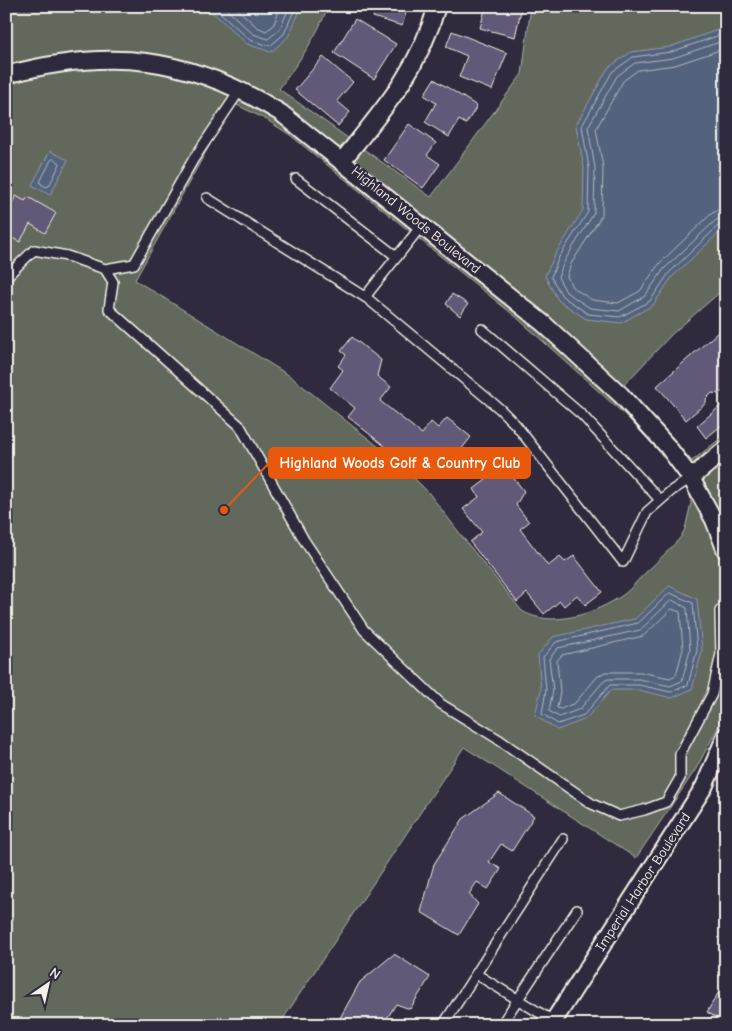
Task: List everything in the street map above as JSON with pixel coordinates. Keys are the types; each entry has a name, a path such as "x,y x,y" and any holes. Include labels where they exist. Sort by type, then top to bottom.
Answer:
{"street":[{"path":"342,161 407,77 423,46 437,6"},
{"name":"Highland Woods Boulevard","path":"6,75 74,60 133,60 196,72 240,90 281,112 544,324 621,395 668,446 691,478 714,520 726,551"},
{"path":"691,478 726,449"},
{"name":"Imperial Harbor Boulevard","path":"552,1023 704,787 726,734"}],"lane":[{"path":"6,276 34,250 67,256 105,269 134,264 193,160 240,90"},
{"path":"296,179 397,257"},
{"path":"207,198 365,297 407,330 506,415 623,562 647,512 671,491 691,478"},
{"path":"365,297 422,225"},
{"path":"105,269 113,282 109,309 240,426 304,540 364,630 440,704 498,739 592,804 619,816 666,802 680,778 680,754 712,694 721,654 720,611 726,605"},
{"path":"482,329 582,415 660,500"},
{"path":"443,1025 563,840"},
{"path":"501,1025 577,910"},
{"path":"476,974 552,1023"}],"green space":[{"path":"6,6 328,6 313,39 279,89 431,197 522,74 531,6 726,6 726,287 672,334 624,385 692,461 726,434 726,712 696,769 636,858 464,747 279,1025 6,1025","holes":["233,103 267,120 290,135 516,317 625,415 666,458 690,492 691,503 685,529 680,538 623,595 587,613 560,619 547,619 522,611 428,492 399,463 290,376 135,280"]}],"water":[{"path":"206,6 302,6 288,37 271,52 247,44"},
{"path":"726,27 726,226 672,277 653,305 621,323 586,319 558,300 545,276 555,255 583,210 584,168 576,125 608,68 631,52 670,47"},
{"path":"50,151 68,160 50,195 32,185"},
{"path":"669,586 697,599 702,651 692,689 672,698 639,690 611,690 586,719 557,730 535,715 541,690 538,655 553,637 635,619"}],"building":[{"path":"376,6 408,6 402,26 373,17"},
{"path":"486,6 522,6 515,37 480,28"},
{"path":"355,19 396,44 374,79 334,53"},
{"path":"452,31 507,53 492,90 459,77 467,56 446,47"},
{"path":"323,57 353,82 337,101 350,112 338,126 295,90"},
{"path":"434,79 477,106 466,124 459,120 449,137 425,122 436,103 424,95"},
{"path":"409,124 436,143 427,155 440,164 423,188 384,160"},
{"path":"16,196 25,201 28,197 56,213 45,233 30,224 20,242 6,235 6,203 11,205"},
{"path":"452,294 468,304 460,316 446,304"},
{"path":"726,325 726,388 719,394 712,393 706,399 706,403 686,420 657,386"},
{"path":"352,337 381,360 377,376 391,387 380,401 422,434 431,422 438,428 447,418 471,437 453,460 445,454 433,469 408,450 401,459 348,417 355,408 330,388 343,370 338,366 346,355 341,351"},
{"path":"726,401 726,422 706,438 697,426"},
{"path":"499,460 524,491 516,505 529,522 520,529 548,566 560,557 565,562 574,556 602,592 585,605 577,595 564,606 560,601 544,614 527,593 517,602 470,542 482,532 463,509 479,497 474,489 486,480 481,474"},
{"path":"499,793 534,816 512,851 501,844 489,862 501,869 488,889 477,882 469,894 478,904 459,935 421,912 434,864 463,819"},
{"path":"394,954 430,977 410,1009 396,1004 386,1020 394,1025 336,1025 360,982"},
{"path":"720,990 726,994 726,1024 707,1012"}],"place":[{"name":"Highland Woods Golf & Country Club","path":"224,510"}]}
